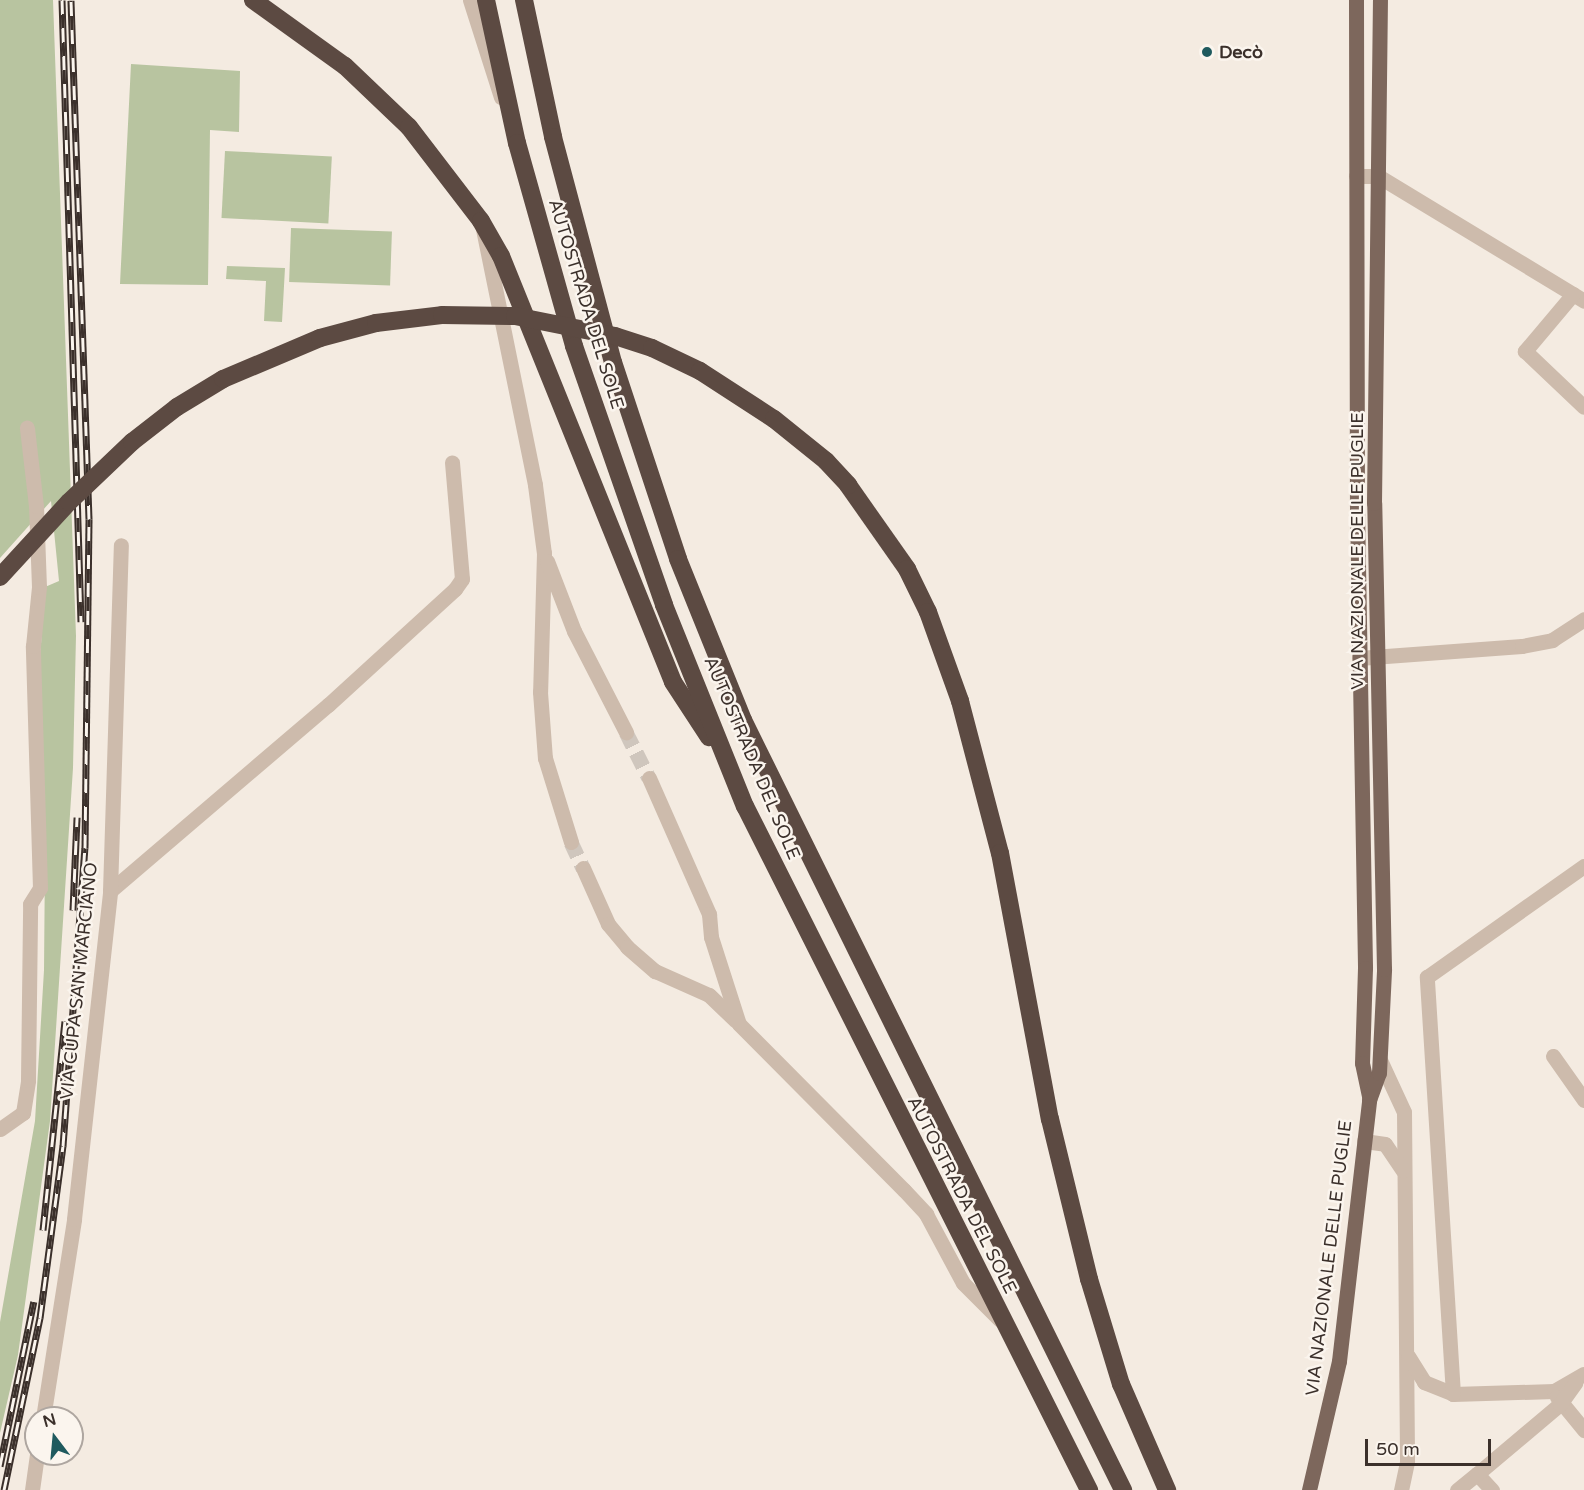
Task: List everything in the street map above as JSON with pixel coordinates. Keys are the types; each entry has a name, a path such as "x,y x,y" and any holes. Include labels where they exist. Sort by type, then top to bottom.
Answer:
{"highway":[{"path":"253,0 345,66 410,127 481,221 501,256 673,682 731,771"},
{"name":"AUTOSTRADA DEL SOLE","path":"486,0 517,143 574,346 664,605 731,771 876,1072 1089,1490"},
{"name":"AUTOSTRADA DEL SOLE","path":"524,0 553,137 613,362 678,559 730,687 1123,1490"},
{"path":"0,577 69,502 132,442 177,407 223,379 320,338 376,323 442,315 514,316 615,336 652,348 700,370 774,419 826,461 848,485 912,580 928,612 960,701 1000,853 1050,1119 1089,1280 1121,1384 1167,1490"}],"main road":[{"name":"VIA NAZIONALE DELLE PUGLIE","path":"1356,0 1359,658 1365,968 1362,1063 1369,1100"},
{"name":"VIA NAZIONALE DELLE PUGLIE","path":"1309,1490 1339,1361 1369,1100 1380,1060 1384,969 1377,657 1380,0"}],"street":[{"path":"470,0 517,143"},
{"path":"1356,176 1378,176 1578,297 1525,351 1584,407"},
{"path":"481,221 535,484 544,553 540,692 545,758 571,842"},
{"path":"0,1129 22,1113 28,1080 30,904 40,888 33,646 39,575 36,506 27,428"},
{"path":"110,891 328,705 455,589 462,579 452,462"},
{"name":"VIA CUPA SAN MARCIANO","path":"45,1406 74,1220 110,891 121,545"},
{"path":"544,553 574,631 626,732"},
{"path":"1359,658 1522,646 1552,640 1584,619"},
{"path":"649,778 709,914 711,937 739,1024"},
{"path":"1453,1394 1428,977 1584,866"},
{"path":"583,868 608,924 627,947 655,971 709,995 739,1024 912,1198 926,1214 963,1283 1006,1326"},
{"path":"1553,1056 1584,1100"},
{"path":"1380,1060 1404,1112 1407,1462 1401,1490"},
{"path":"1364,1141 1385,1144 1403,1171"},
{"path":"1407,1354 1424,1382 1453,1394 1557,1398 1584,1430"},
{"path":"1457,1490 1581,1377"},
{"path":"32,1490 35,1466"},
{"path":"1477,1474 1492,1490"}],"green space":[{"path":"0,0 53,0 76,636 73,768 50,1121 18,1355 0,1433 0,1322 35,1121 44,970 45,856 39,672 45,587 59,581 51,501 0,558"},
{"path":"131,64 240,71 239,132 210,130 208,285 120,284"},
{"path":"225,151 332,157 328,224 221,218"},
{"path":"291,228 392,232 390,285 289,282"},
{"path":"227,266 285,268 282,322 264,321 266,281 226,279"}],"tunnel":[{"path":"626,732 649,778"},
{"path":"571,842 583,868"}],"railway":[{"path":"62,0 81,622"},
{"path":"4,1490 40,1318 63,1146 85,848 89,519 71,0"},
{"path":"73,910 77,817"},
{"path":"43,1230 65,1021"},
{"path":"0,1466 34,1301"}],"place":[{"name":"Decò","path":"1207,52"}]}
